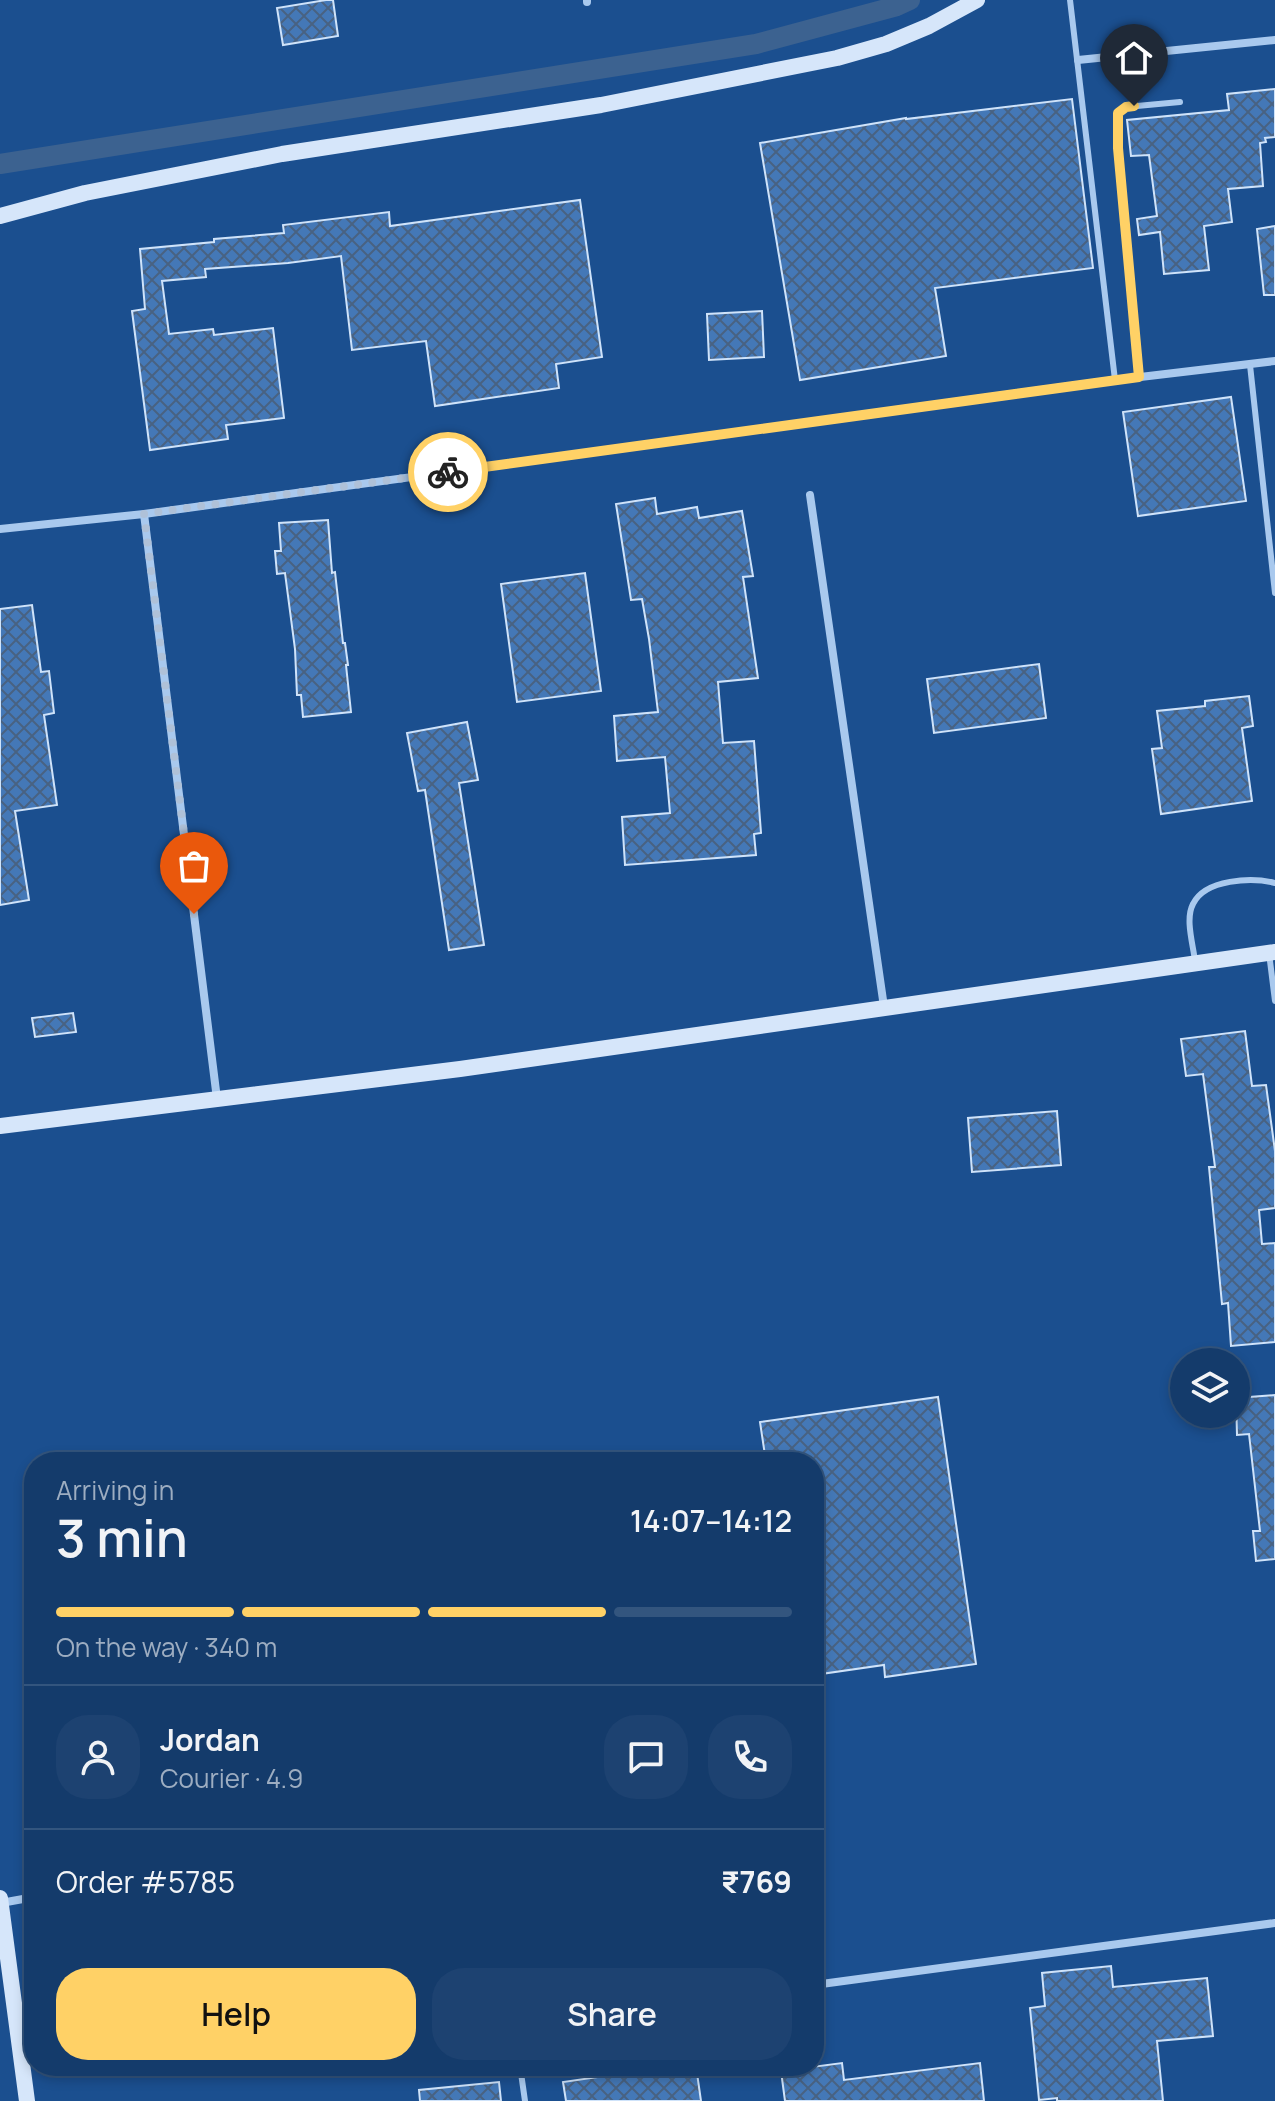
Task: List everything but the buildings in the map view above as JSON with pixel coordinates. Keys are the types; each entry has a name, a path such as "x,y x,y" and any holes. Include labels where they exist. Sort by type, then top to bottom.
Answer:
{"street":[{"path":"0,216 85,193 282,154 601,105 837,58 901,38 977,0"},
{"path":"1078,60 1275,40"},
{"path":"0,529 144,514 1115,380 1275,361"},
{"path":"810,495 884,1008"},
{"path":"144,514 217,1099"},
{"path":"0,1126 460,1069 1272,953"},
{"path":"24,1898 0,1900 27,2101"},
{"path":"824,1984 1275,1923"},
{"path":"15,2011 24,2010"}],"lane":[{"path":"1070,0 1115,380"},
{"path":"1139,377 1118,157 1118,113 1126,107 1180,102"},
{"path":"1250,365 1275,593"},
{"path":"1196,964 1190,916 1192,905 1201,893 1212,886 1241,880 1275,883"},
{"path":"1272,953 1275,1001"},
{"path":"521,2076 525,2101"}],"waterway":[{"path":"0,164 756,44 910,0"}],"way so far":[{"path":"194,914 144,514 448,472"}],"route":[{"path":"448,472 1139,377 1118,148 1118,113 1121,109 1134,106"}]}
